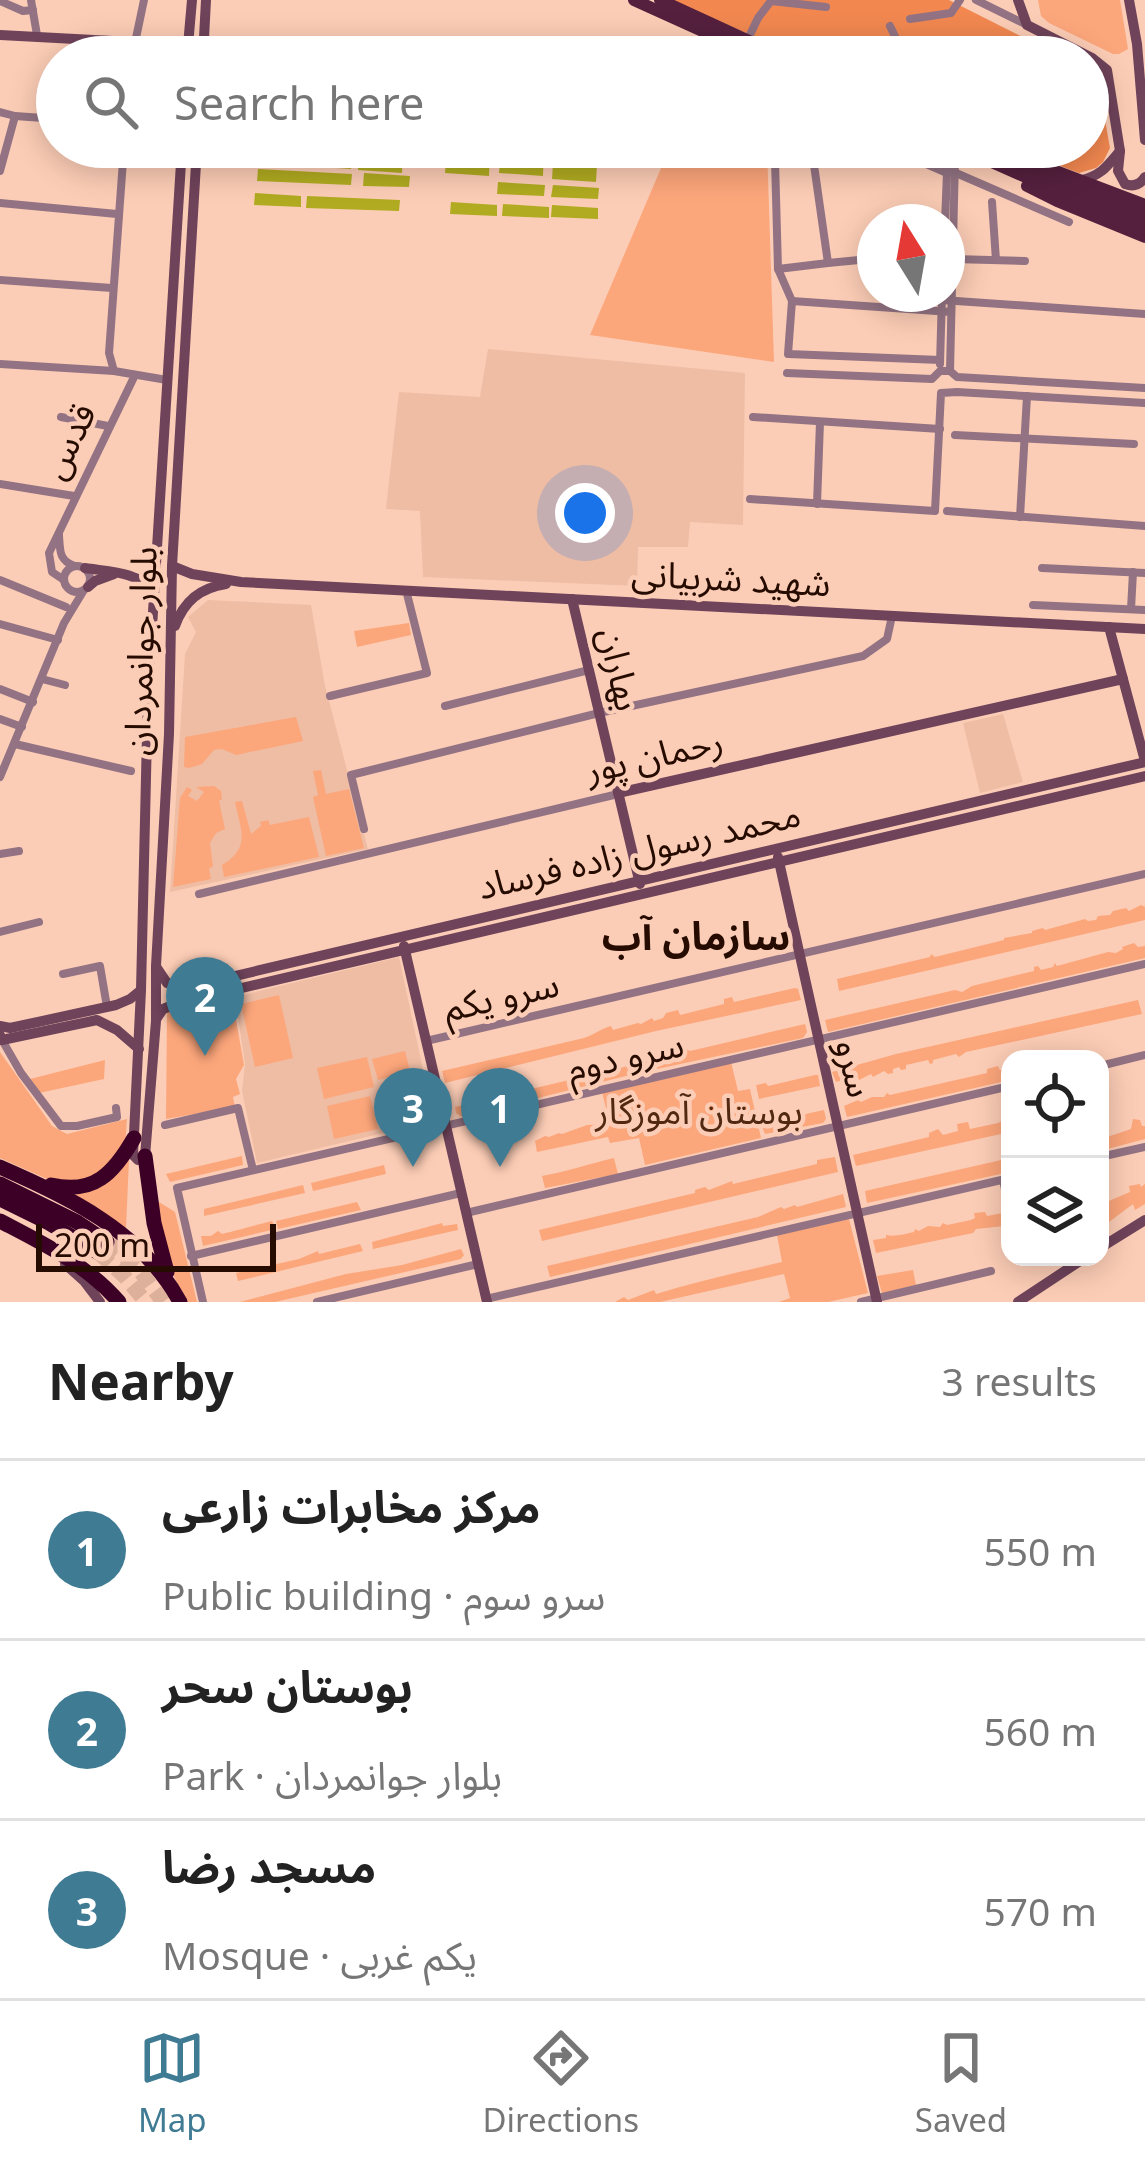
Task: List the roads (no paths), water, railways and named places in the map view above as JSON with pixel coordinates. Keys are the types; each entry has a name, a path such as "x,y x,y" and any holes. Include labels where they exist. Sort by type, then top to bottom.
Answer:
{"highway":[{"path":"7,1170 68,1188 92,1184 138,1150 176,1294"},
{"path":"7,1170 116,1227 156,1265 176,1294"},
{"path":"0,1184 77,1222 103,1248 0,1199"},
{"path":"0,1221 78,1263 118,1302"}],"main road":[{"path":"189,36 192,0"},
{"path":"203,36 206,0"},
{"path":"634,0 714,36"},
{"path":"660,0 740,36"},
{"path":"1018,0 1027,25 1046,36"},
{"path":"1130,1 1145,140"},
{"path":"0,35 51,36"},
{"path":"1109,74 1120,151 1118,171 1125,184 1134,185 1145,177"},
{"path":"1109,166 1120,151"},
{"name":"بلوار جوانمردان","path":"138,1150 146,736 181,168"},
{"name":"بلوار جوانمردان","path":"138,1150 156,1021 172,566 196,168"},
{"path":"1007,168 1036,192 1145,238"},
{"path":"1020,168 1145,227"},
{"path":"1027,168 1145,217"},
{"path":"1043,168 1145,205"},
{"path":"1082,180 1107,168"},
{"path":"134,576 157,561"},
{"name":"شهید شربیانی","path":"172,566 241,582 1145,628"},
{"path":"81,567 134,576 154,592"},
{"path":"86,589 117,573"},
{"name":"شهید شربیانی","path":"170,640 178,616 198,593 241,582"},
{"name":"بهاران","path":"572,599 640,887"},
{"path":"1109,627 1140,720 1145,762"},
{"name":"رحمان پور","path":"618,794 1123,679"},
{"path":"148,692 156,706 162,706 170,694"},
{"path":"146,736 154,723 162,722 169,734"},
{"name":"محمد رسول زاده فرساد","path":"156,1021 163,1010 178,1003 276,973 935,818 1145,762"},
{"name":"محمد رسول زاده فرساد","path":"935,818 1145,776"},
{"name":"سرو","path":"777,855 876,1300"},
{"path":"403,943 486,1301"},
{"path":"156,965 163,979 178,987 169,994 178,1003"},
{"name":"محمد رسول زاده فرساد","path":"178,987 276,973"},
{"path":"1,1034 130,999 141,990"},
{"path":"1,1034 97,1020 118,1030 139,1049"},
{"path":"1109,1242 1145,1220"},
{"path":"40,1242 100,1302"},
{"path":"1018,1302 1072,1266"}],"street":[{"path":"135,36 144,0"},
{"path":"910,19 951,13 960,0"},
{"path":"976,0 1027,25"},
{"path":"0,1 15,9 32,5 37,35"},
{"path":"750,36 771,1 826,8"},
{"path":"1130,1 1145,4"},
{"path":"890,26 895,36"},
{"path":"0,112 36,118"},
{"path":"0,172 15,116"},
{"path":"114,371 112,288 122,168"},
{"path":"775,168 778,269 792,301 788,354 943,367 957,377 1145,388"},
{"path":"814,168 828,263"},
{"path":"940,168 1069,222"},
{"path":"948,204 953,168"},
{"path":"952,173 952,204"},
{"path":"992,202 996,260"},
{"path":"0,203 117,214"},
{"path":"965,259 1024,261"},
{"path":"778,269 857,260"},
{"path":"0,280 112,288"},
{"path":"965,300 1145,314"},
{"path":"792,301 857,306"},
{"path":"787,373 932,379 943,367 946,312"},
{"name":"قدس","path":"0,364 114,371 168,380"},
{"name":"قدس","path":"0,777 64,623 65,582 52,572 49,553 134,375"},
{"path":"750,499 935,511 941,393 1145,404"},
{"path":"1021,517 1027,396"},
{"path":"61,417 108,426"},
{"path":"753,417 940,429"},
{"path":"817,503 820,422"},
{"path":"955,435 1134,444"},
{"path":"0,484 74,496"},
{"path":"947,512 1145,526"},
{"name":"قدس","path":"59,534 62,558 81,567"},
{"path":"81,567 90,575 86,589 71,591 66,572 81,567"},
{"path":"1042,568 1145,573"},
{"path":"1131,610 1132,572"},
{"path":"0,598 4,581 66,607"},
{"name":"قدس","path":"64,623 86,589"},
{"path":"330,696 427,673 406,590"},
{"path":"1033,605 1145,610"},
{"path":"364,829 351,775 599,713 863,656 887,639 892,616"},
{"path":"0,624 58,640"},
{"path":"445,706 589,670"},
{"path":"42,679 65,685"},
{"path":"0,689 33,702"},
{"path":"0,719 22,728"},
{"path":"15,744 130,771"},
{"name":"رحمان پور","path":"199,894 618,794"},
{"path":"0,854 19,851"},
{"name":"سرو یکم","path":"426,1041 1145,874"},
{"path":"0,932 39,922"},
{"name":"سرو دوم","path":"191,1256 177,1188 1145,964"},
{"path":"63,974 100,966 107,1006"},
{"path":"1,1034 28,1083 62,1126 117,1117 116,1108"},
{"path":"1109,1064 1145,1055"},
{"path":"466,1213 1001,1088"},
{"path":"165,1125 238,1108 253,1170"},
{"path":"1109,1155 1145,1147"},
{"path":"486,1301 1001,1180"},
{"path":"203,1302 191,1256 461,1193"},
{"path":"317,1302 478,1264"},
{"path":"860,1302 991,1271"}],"tunnel":[{"path":"107,1242 137,1267 163,1302"},
{"path":"99,1253 146,1302"}],"place":[{"name":"بوستان سحر","path":"205,1056"},
{"name":"مسجد رضا","path":"413,1167"},
{"name":"مرکز مخابرات زارعی","path":"500,1167"}],"district":[{"name":"سازمان آب","path":"696,936"}],"park label":[{"name":"بوستان آموزگار","path":"699,1111"}]}
